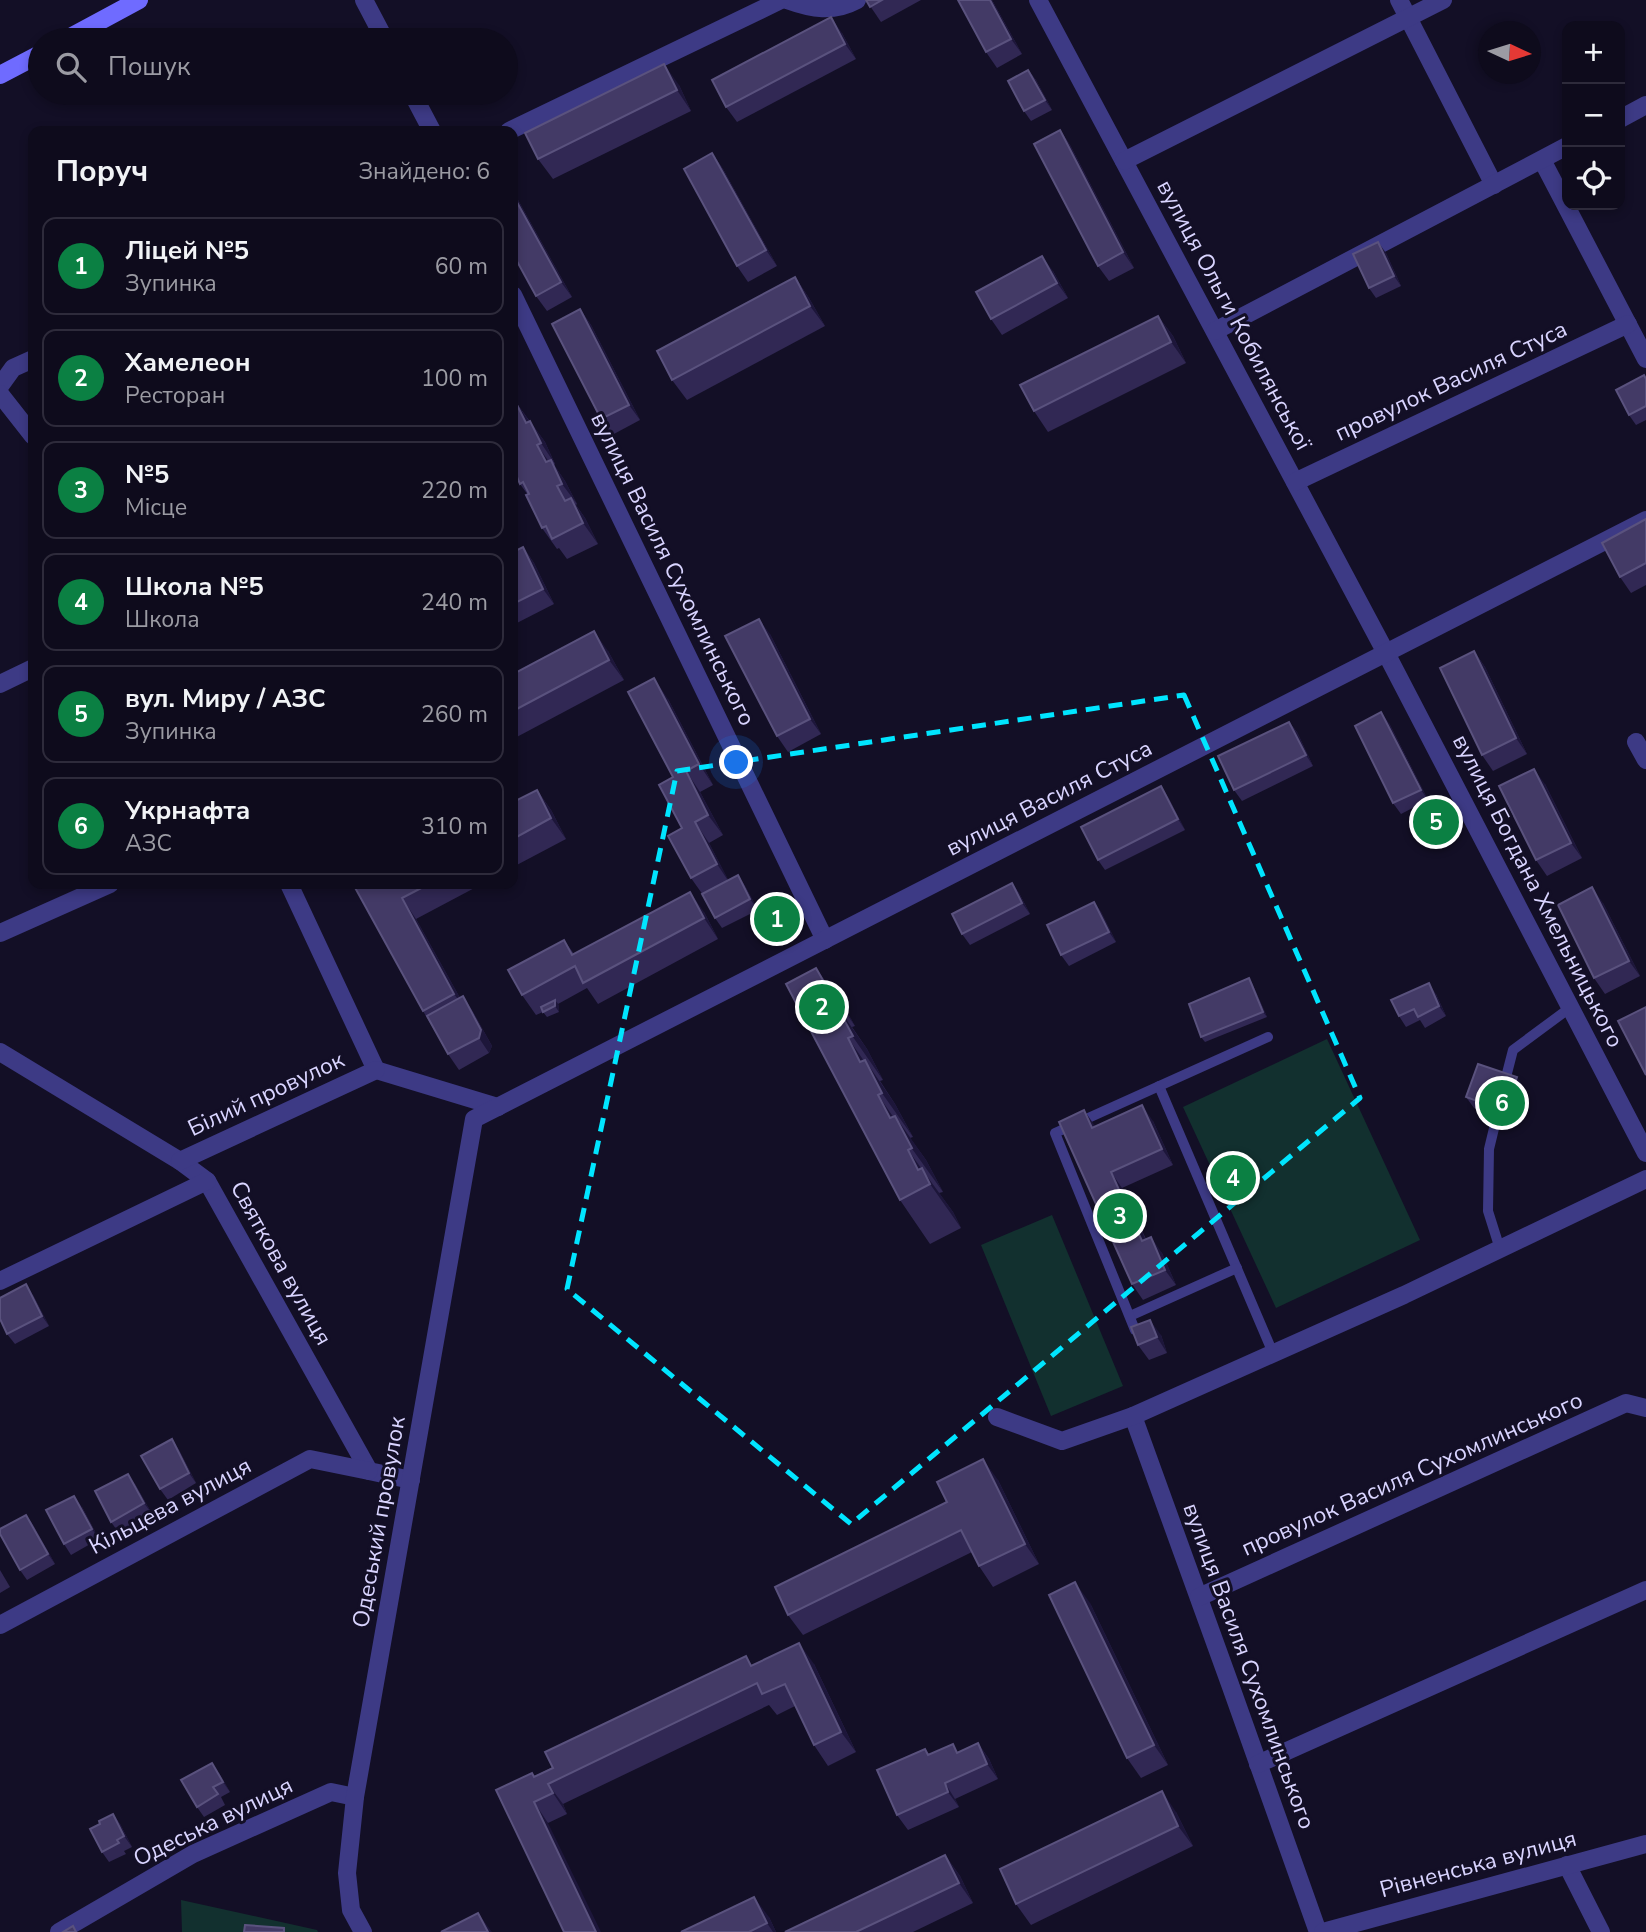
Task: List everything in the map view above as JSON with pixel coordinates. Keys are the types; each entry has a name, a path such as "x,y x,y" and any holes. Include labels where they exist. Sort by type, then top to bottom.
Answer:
{"main road":[{"path":"87,28 139,0"},
{"path":"0,75 28,60"}],"street":[{"path":"364,0 379,28"},
{"path":"518,127 781,0"},
{"path":"787,0 811,8 844,7 857,0"},
{"name":"вулиця Ольги Кобилянської","path":"1038,0 1386,653"},
{"path":"1398,0 1494,185"},
{"path":"1124,161 1443,0"},
{"path":"418,105 429,126"},
{"path":"1625,116 1646,105"},
{"path":"1215,331 1565,147"},
{"path":"1542,160 1646,359"},
{"name":"вулиця Василя Сухомлинського","path":"518,305 825,940"},
{"name":"провулок Василя Стуса","path":"1296,482 1628,324"},
{"path":"0,386 13,368 28,361"},
{"path":"0,394 28,430"},
{"name":"вулиця Василя Стуса","path":"474,1119 1646,520"},
{"name":"вулиця Богдана Хмельницького","path":"1386,653 1646,1153"},
{"path":"0,684 28,670"},
{"path":"1636,742 1646,760"},
{"path":"0,933 99,889"},
{"name":"Білий провулок","path":"180,1161 376,1070 291,889"},
{"name":"Святкова вулиця","path":"0,1052 180,1161 207,1181 369,1471"},
{"path":"376,1070 498,1107"},
{"name":"Одеський провулок","path":"363,1932 351,1910 347,1874 355,1797 474,1119"},
{"path":"997,1417 1062,1441 1133,1416 1404,1294 1646,1179"},
{"path":"0,1281 207,1181"},
{"name":"провулок Василя Сухомлинського","path":"1199,1597 1626,1403 1646,1408"},
{"name":"вулиця Василя Сухомлинського","path":"1133,1416 1320,1932"},
{"name":"Кільцева вулиця","path":"0,1625 310,1459 369,1471"},
{"path":"369,1471 411,1480"},
{"path":"1258,1764 1646,1590"},
{"name":"Одеська вулиця","path":"60,1932 193,1854 331,1792 355,1797"},
{"name":"Рівненська вулиця","path":"1320,1932 1646,1844"},
{"path":"1567,1865 1601,1932"}],"lane":[{"path":"1505,1081 1513,1050 1571,1007"},
{"path":"1135,1330 1055,1133 1268,1037"},
{"path":"1159,1086 1273,1353"},
{"path":"1497,1116 1489,1149 1488,1210 1500,1249"},
{"path":"1130,1316 1237,1268"}],"highlighted area":[{"path":"1184,695 1360,1098 851,1524 567,1289 677,771"}],"green space":[{"path":"1327,1039 1420,1240 1276,1308 1183,1107"},
{"path":"1052,1215 1123,1386 1051,1416 981,1245"},
{"path":"181,1900 317,1930 318,1932 182,1932"}],"building":[{"path":"866,0 882,0 870,7"},
{"path":"958,0 990,0 1011,39 986,52"},
{"path":"831,17 845,44 726,107 712,80"},
{"path":"664,64 677,90 538,159 525,133"},
{"path":"1028,70 1045,100 1024,111 1008,81"},
{"path":"1060,130 1123,252 1098,266 1034,144"},
{"path":"712,153 766,250 737,266 684,169"},
{"path":"518,204 561,282 536,296 518,263"},
{"path":"1378,242 1394,276 1369,288 1353,254"},
{"path":"1042,256 1057,283 991,319 976,292"},
{"path":"795,277 810,306 672,380 657,351"},
{"path":"580,309 629,405 601,419 552,324"},
{"path":"1158,316 1171,342 1034,411 1020,385"},
{"path":"1644,375 1646,406 1629,415 1616,390"},
{"path":"518,407 526,423 530,421 541,443 537,445 546,462 551,460 562,484 557,486 565,501 571,498 583,523 552,539 546,526 542,528 526,495 529,494 523,482 520,484"},
{"path":"1646,519 1646,563 1620,577 1602,543"},
{"path":"523,547 543,589 518,602 518,550"},
{"path":"759,619 810,719 777,736 725,636"},
{"path":"594,631 609,660 518,708 518,671"},
{"path":"1474,651 1516,738 1482,755 1440,668"},
{"path":"654,678 699,764 686,771 708,815 695,822 717,864 691,878 668,836 682,828 659,785 673,777 628,692"},
{"path":"1381,712 1421,790 1393,803 1355,726"},
{"path":"1289,722 1306,755 1234,790 1218,756"},
{"path":"1534,769 1571,843 1536,860 1499,786"},
{"path":"1161,786 1178,819 1098,860 1081,827"},
{"path":"537,790 551,818 518,836 518,800"},
{"path":"738,875 750,899 715,918 702,894"},
{"path":"1012,883 1022,903 962,934 952,914"},
{"path":"1592,887 1629,961 1594,978 1558,905"},
{"path":"356,889 419,889 402,898 454,994 423,1011"},
{"path":"690,892 704,918 583,983 575,966 522,995 508,970 564,940 572,955"},
{"path":"1094,902 1109,932 1061,955 1047,925"},
{"path":"816,968 824,982 820,984 832,1007 836,1005 853,1036 848,1038 860,1062 865,1060 882,1093 878,1095 890,1118 895,1116 912,1148 908,1150 918,1170 922,1168 930,1184 900,1200 786,984"},
{"path":"1249,978 1263,1012 1201,1037 1189,1004"},
{"path":"1429,983 1439,1006 1418,1017 1414,1009 1399,1016 1391,1000"},
{"path":"463,996 481,1030 479,1038 448,1054 427,1016"},
{"path":"555,1000 555,1006 543,1012 541,1007"},
{"path":"1646,1007 1646,1075 1618,1021"},
{"path":"1478,1064 1517,1077 1504,1111 1466,1097"},
{"path":"1142,1105 1162,1149 1111,1172 1142,1241 1151,1237 1165,1270 1132,1284 1059,1122 1084,1110 1092,1128"},
{"path":"26,1284 42,1316 7,1334 0,1319 0,1298"},
{"path":"1150,1320 1157,1337 1138,1345 1131,1327"},
{"path":"172,1439 189,1473 160,1489 141,1456"},
{"path":"983,1459 1025,1544 979,1566 961,1530 788,1615 775,1587 947,1502 937,1482"},
{"path":"128,1474 144,1503 111,1522 95,1491"},
{"path":"74,1496 92,1529 64,1544 46,1510"},
{"path":"26,1515 48,1554 20,1570 0,1534 0,1529"},
{"path":"1075,1582 1154,1745 1127,1758 1049,1595"},
{"path":"799,1643 841,1732 814,1745 785,1684 762,1694 757,1683 548,1784 553,1793 534,1802 596,1932 564,1932 496,1790 532,1773 534,1777 553,1768 545,1752 746,1656 751,1666"},
{"path":"978,1743 987,1764 945,1783 948,1792 897,1815 877,1770 925,1749 928,1755 953,1744 957,1753"},
{"path":"212,1763 223,1782 213,1787 218,1794 197,1807 181,1780"},
{"path":"1162,1791 1178,1826 1016,1904 1000,1869"},
{"path":"113,1814 124,1836 117,1840 119,1843 102,1852 90,1829"},
{"path":"945,1855 959,1883 856,1932 785,1932"},
{"path":"754,1897 767,1923 749,1932 681,1932"},
{"path":"478,1913 488,1932 441,1932"},
{"path":"245,1925 284,1928 284,1932 244,1932"},
{"path":"73,1926 76,1932 63,1932"}],"place":[{"name":"вул. Миру / АЗС","path":"1436,822"},
{"name":"Ліцей №5","path":"777,919"},
{"name":"Хамелеон","path":"822,1007"},
{"name":"Укрнафта","path":"1502,1103"},
{"name":"Школа №5","path":"1233,1178"},
{"name":"№5","path":"1120,1216"}]}
